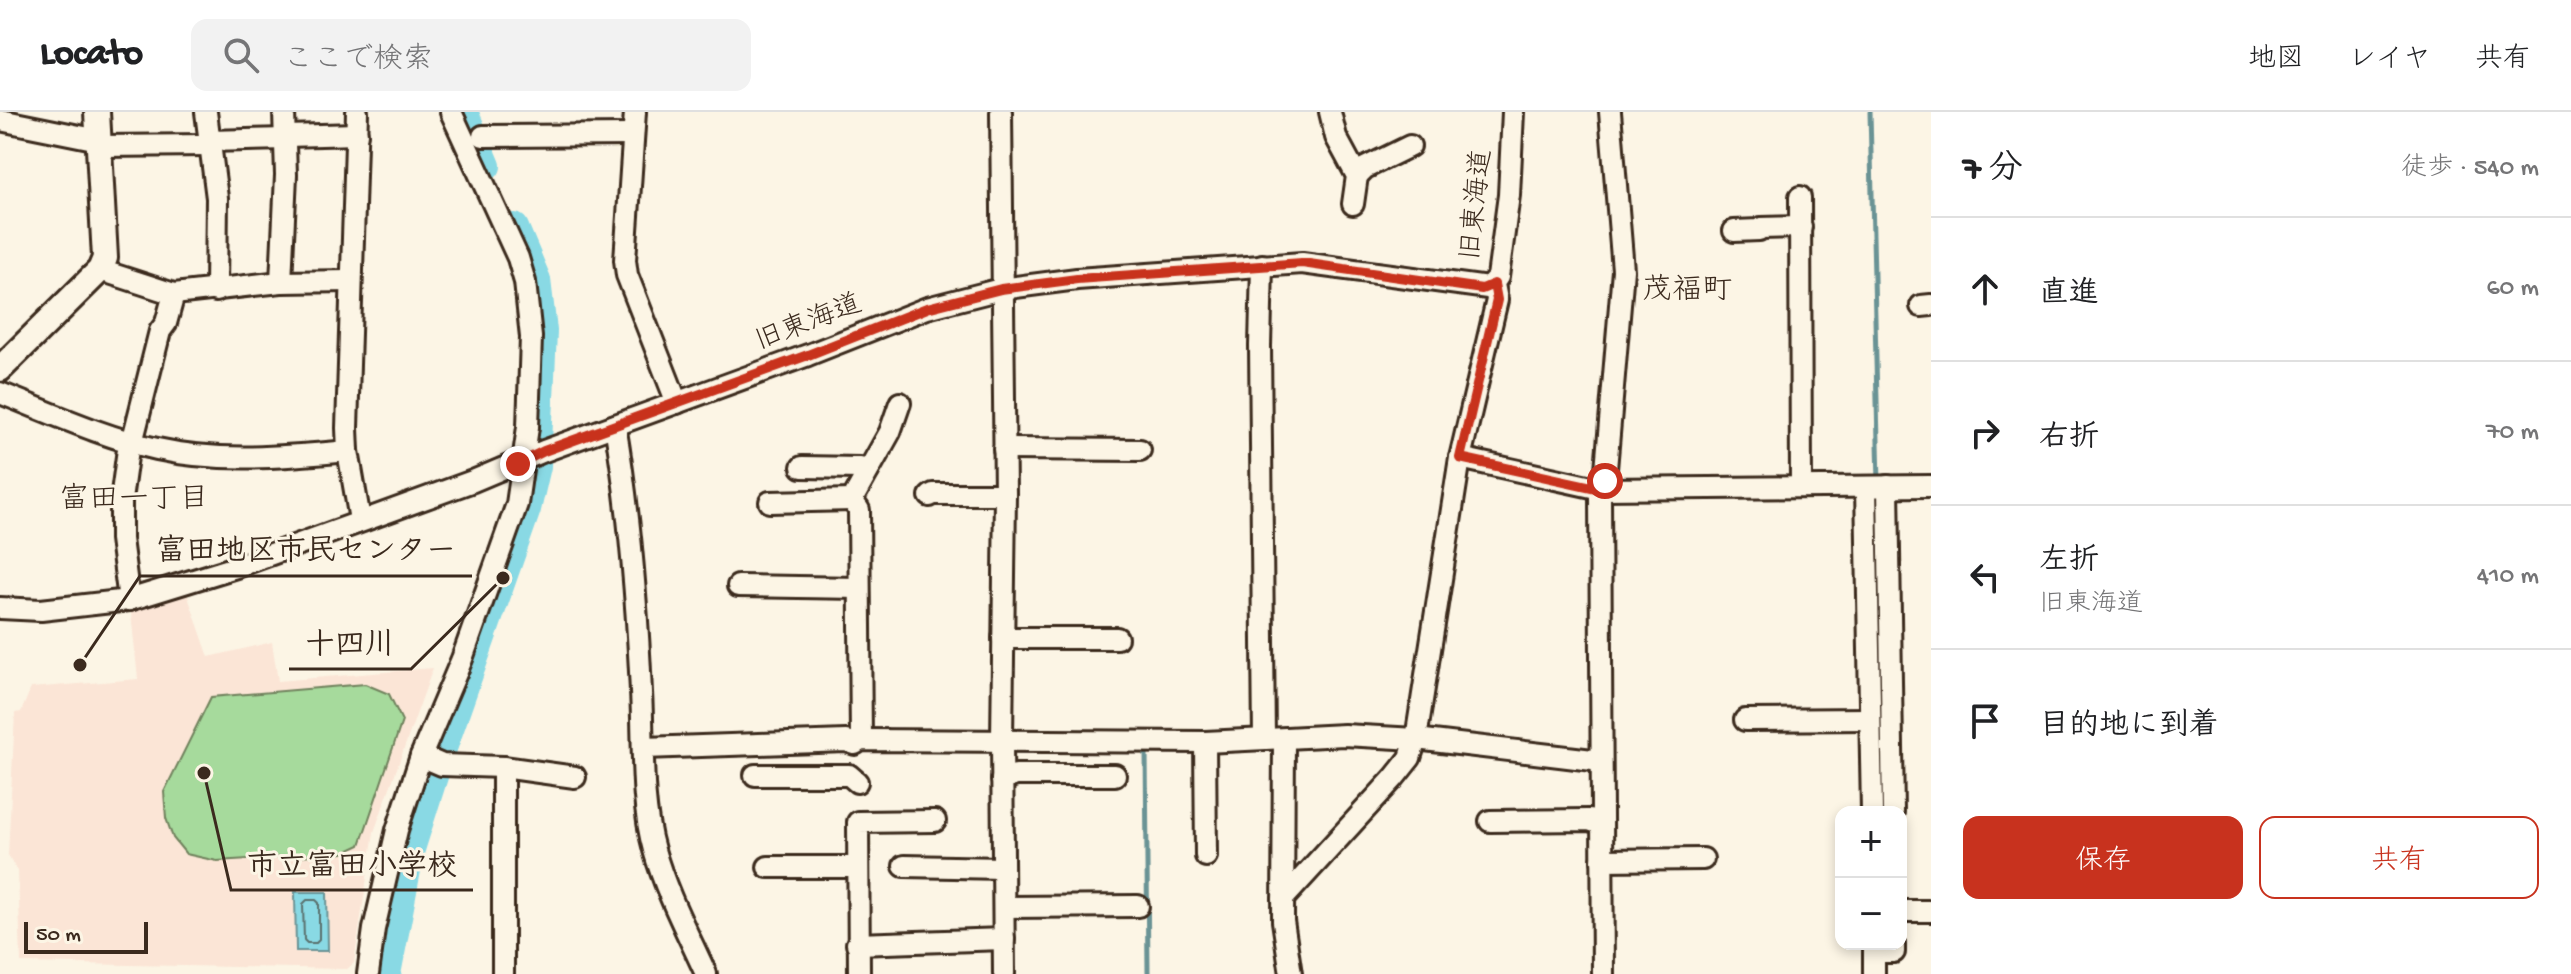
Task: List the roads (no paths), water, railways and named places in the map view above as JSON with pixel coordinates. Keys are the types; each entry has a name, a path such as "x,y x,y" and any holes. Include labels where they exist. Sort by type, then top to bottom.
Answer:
{"main road":[{"path":"0,369 100,270 105,258 97,112"}],"street":[{"path":"206,112 217,198 216,291"},
{"path":"281,282 286,137 284,112"},
{"path":"100,270 174,294 281,282 354,279 357,112"},
{"path":"368,974 390,856 430,760 532,457 529,306 525,282 518,258 451,112"},
{"path":"635,112 625,260 627,275 677,403"},
{"path":"1001,112 1005,494 1002,740 1004,974"},
{"path":"1330,112 1336,137 1357,176 1353,204"},
{"name":"旧東海道","path":"0,608 41,610 129,600 236,567 927,308 1001,289 1077,279 1302,263 1482,289 1494,284 1498,277 1509,195 1513,112"},
{"path":"1603,974 1601,489 1605,481 1623,270 1610,112"},
{"path":"10,119 99,143 210,143 357,134"},
{"path":"483,136 633,135"},
{"path":"1357,176 1365,168 1410,146"},
{"path":"1800,197 1801,487"},
{"path":"1734,231 1801,227"},
{"path":"1262,265 1274,739 1285,944 1291,974"},
{"path":"350,281 348,451 360,520"},
{"path":"1283,899 1410,758 1416,739 1460,458 1497,300 1494,284"},
{"path":"129,600 121,539 121,500 130,443 160,331 166,323 174,294"},
{"path":"0,393 130,443 160,450 253,459 348,451"},
{"path":"852,500 890,432 900,403"},
{"path":"615,425 624,476 647,806 654,849 706,974"},
{"path":"1004,449 1140,450"},
{"path":"1460,458 1601,489 1931,486"},
{"path":"802,467 860,468 868,471"},
{"path":"1872,806 1870,719 1877,486"},
{"path":"1877,486 1893,806"},
{"path":"930,496 1005,494"},
{"path":"770,502 852,500"},
{"path":"755,775 849,775 858,784 859,510 852,500"},
{"path":"738,586 859,588"},
{"path":"1003,638 1117,638"},
{"path":"1745,720 1870,719"},
{"path":"644,748 1002,740 1205,742 1344,735 1416,739 1601,761"},
{"path":"1205,742 1206,856"},
{"path":"430,760 575,777"},
{"path":"503,767 503,974"},
{"path":"1002,780 1016,775 1115,775"},
{"path":"1490,821 1589,820 1601,824"},
{"path":"859,974 858,822 935,821"},
{"path":"1602,860 1703,859"},
{"path":"904,866 1003,868"},
{"path":"768,867 858,867"},
{"path":"1004,907 1138,906"},
{"path":"1907,911 1931,911"},
{"path":"857,944 1004,939"},
{"path":"1874,974 1882,950"}],"water":[{"path":"295,892 327,892 328,951 296,951"}],"waterway":[{"path":"463,112 486,166"},
{"path":"1870,112 1879,483"},
{"path":"386,974 410,849 526,509 536,466 542,331 536,280 514,228"},
{"path":"1879,577 1882,795"},
{"path":"1146,750 1148,972"}],"place":[{"name":"十四川","path":"503,578"},
{"name":"富田地区市民センター","path":"80,665"},
{"name":"市立富田小学校","path":"204,773"}],"district":[{"name":"茂福町","path":"1687,292"},
{"name":"富田一丁目","path":"134,501"}]}
